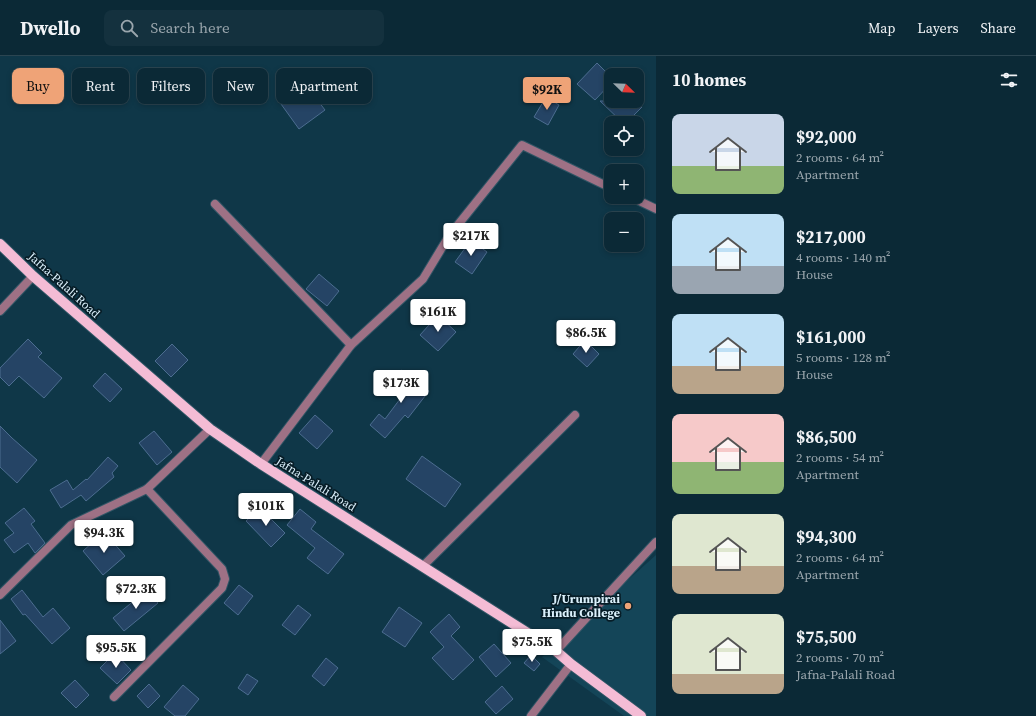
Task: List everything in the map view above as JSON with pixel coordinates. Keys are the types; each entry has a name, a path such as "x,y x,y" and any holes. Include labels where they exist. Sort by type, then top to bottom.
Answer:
{"main road":[{"name":"Jafna-Palali Road","path":"0,244 33,276 210,429 261,464 556,651 571,664 641,716"}],"street":[{"path":"261,464 351,345 423,279 449,236 522,145 604,185"},
{"path":"644,203 656,209"},
{"path":"214,204 351,345"},
{"path":"0,311 33,276"},
{"path":"423,566 575,415"},
{"path":"0,595 71,525 147,489 210,429"},
{"path":"114,697 222,588 225,579 222,569 147,489"},
{"path":"556,651 656,542"},
{"path":"531,716 571,664"}],"shaded area":[{"name":"J/Urumpirai Hindu College","path":"656,555 656,716 624,716 542,657"}],"building":[{"path":"597,63 604,70 604,90 595,100 577,84"},
{"path":"546,97 559,105 548,125 534,117"},
{"path":"281,104 320,104 325,110 299,129"},
{"path":"607,108 641,108 633,116 616,116"},
{"path":"471,240 487,252 472,274 455,262"},
{"path":"319,274 339,291 327,306 306,289"},
{"path":"438,315 456,332 438,351 420,335"},
{"path":"28,339 42,353 38,357 62,378 44,398 19,376 9,386 0,377 0,368"},
{"path":"585,340 599,354 587,367 573,354"},
{"path":"172,344 188,360 171,377 155,361"},
{"path":"401,370 429,391 408,418 405,415 385,438 370,425 379,414 385,419 406,391 393,381"},
{"path":"105,373 122,389 110,402 93,386"},
{"path":"315,415 333,431 317,449 299,433"},
{"path":"0,426 37,460 17,483 0,467"},
{"path":"154,431 172,452 157,465 139,443"},
{"path":"422,456 461,484 445,507 406,479"},
{"path":"108,457 118,466 112,473 114,477 86,501 81,495 61,508 50,490 67,480 73,490 86,479 87,480"},
{"path":"24,508 35,521 31,524 45,543 35,553 28,543 14,553 4,540 14,533 5,523"},
{"path":"260,508 285,533 271,547 246,521"},
{"path":"300,509 316,522 311,529 344,554 328,574 307,558 315,548 287,525"},
{"path":"104,532 125,556 103,575 83,551"},
{"path":"239,585 253,596 238,615 224,603"},
{"path":"22,590 43,617 53,608 70,628 52,644 25,614 23,615 11,599"},
{"path":"147,590 158,603 124,631 113,618"},
{"path":"298,605 311,615 295,635 282,625"},
{"path":"399,607 422,623 405,647 382,632"},
{"path":"449,614 460,627 451,636 474,660 453,680 432,658 444,647 430,632"},
{"path":"0,620 16,641 0,654"},
{"path":"494,644 511,663 496,677 479,657"},
{"path":"115,653 131,670 117,684 100,668"},
{"path":"531,655 540,664 534,671 524,663"},
{"path":"326,658 338,668 324,686 312,676"},
{"path":"247,674 258,681 248,695 238,688"},
{"path":"75,680 89,695 76,708 61,693"},
{"path":"149,684 160,696 148,708 137,696"},
{"path":"183,685 199,699 185,716 175,716 164,707"},
{"path":"502,686 513,699 496,714 485,702"}],"place":[{"name":"J/Urumpirai Hindu College","path":"628,606"}]}
